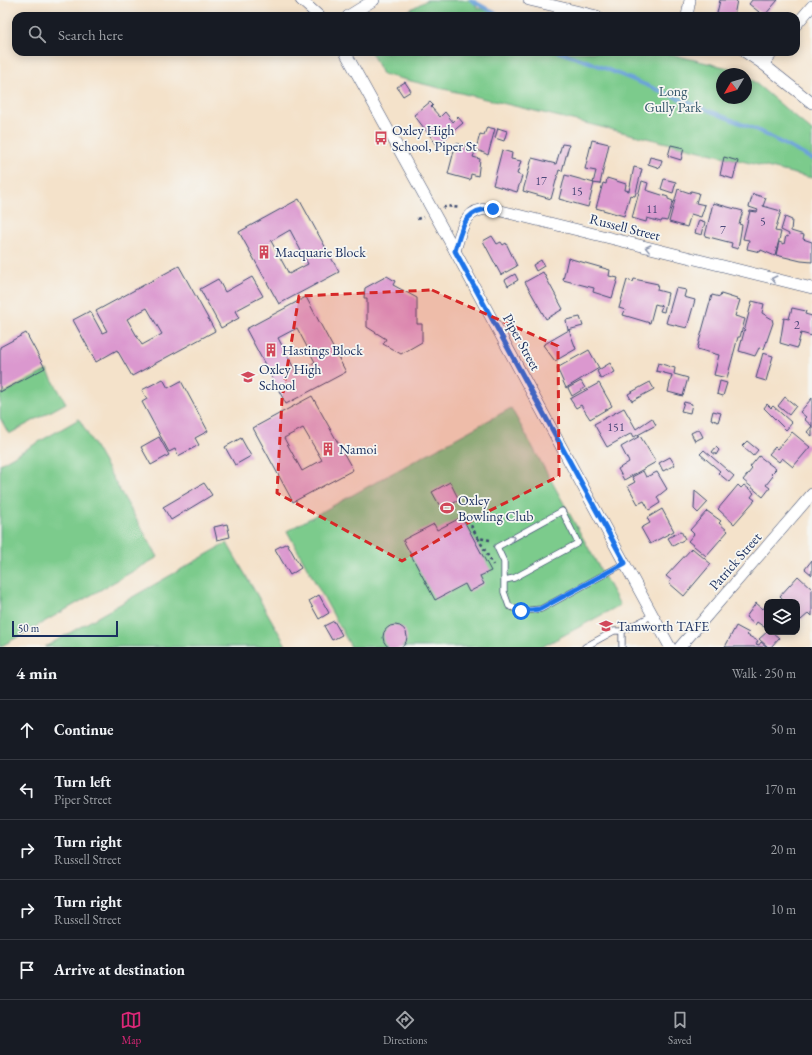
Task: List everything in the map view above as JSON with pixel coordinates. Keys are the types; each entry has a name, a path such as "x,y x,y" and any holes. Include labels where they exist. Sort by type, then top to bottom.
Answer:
{"street":[{"path":"301,0 314,12"},
{"path":"354,12 374,0"},
{"path":"529,0 580,12"},
{"path":"688,12 690,0"},
{"path":"800,20 812,6"},
{"name":"Piper Street","path":"347,56 670,647"},
{"path":"751,56 812,103"},
{"path":"763,64 770,56"},
{"name":"Russell Street","path":"455,251 462,228 470,215 477,211 493,209 812,288"},
{"name":"Patrick Street","path":"680,647 812,494"}],"lane":[{"path":"504,580 514,578 578,543 562,511 497,547 504,562 504,580 504,592 509,606 521,611 540,609 625,563"},
{"path":"585,647 614,631 622,631 653,615"},
{"path":"622,631 622,647"}],"path":[{"path":"447,206 464,209"},
{"path":"417,219 422,218"},
{"path":"468,520 478,538"}],"highlighted area":[{"path":"432,290 558,346 559,476 483,514 402,561 277,493 282,399 299,296"}],"green space":[{"path":"427,0 472,0 478,8 494,12 406,12"},
{"name":"Long Gully Park","path":"373,56 678,56 728,68 716,68 716,104 752,104 752,80 812,131 812,178 382,74"},
{"path":"47,370 66,403 9,434 0,418 0,395"},
{"name":"Oxley Bowling Club","path":"511,408 620,605 542,647 351,647 287,531"},
{"path":"79,419 158,557 0,647 0,464"},
{"path":"227,543 287,647 45,647"}],"building":[{"path":"720,0 737,0 735,12 717,12"},
{"path":"752,0 778,0 768,12 759,12 749,4"},
{"path":"405,82 411,91 403,96 397,87"},
{"path":"430,102 433,105 431,107 440,117 445,112 453,122 458,117 463,123 437,145 414,115"},
{"path":"487,127 495,129 488,155 476,149 480,134 484,135"},
{"path":"498,128 507,131 504,141 495,138"},
{"path":"592,140 609,144 600,184 593,183 596,171 585,169"},
{"path":"456,143 466,146 465,149 475,152 473,157 480,159 478,176 471,174 470,180 448,174"},
{"path":"562,144 569,145 562,171 559,170 551,199 523,191 532,158 556,164"},
{"path":"671,145 684,148 681,160 668,156"},
{"path":"502,150 512,153 511,159 521,161 517,174 522,176 517,192 493,185"},
{"path":"650,157 662,160 660,168 648,164"},
{"path":"724,157 738,161 733,179 720,175"},
{"path":"634,167 642,169 635,196 630,195 624,216 596,208 603,183 606,184 607,178 626,184 625,190 629,191"},
{"path":"565,175 594,183 588,207 559,199"},
{"path":"664,179 676,182 673,193 661,189"},
{"path":"642,181 648,183 646,190 668,197 668,199 673,201 667,221 662,220 661,222 647,218 646,222 632,218"},
{"path":"678,189 690,193 691,191 699,193 696,203 705,205 701,217 691,214 687,227 669,222"},
{"path":"753,194 766,198 763,206 781,211 775,231 781,232 775,256 761,250 760,252 747,249 749,240 743,239 750,211 757,212 758,210 749,207"},
{"name":"Macquarie Block","path":"299,199 339,272 279,304 239,232","holes":["290,230 308,264 289,274 271,241"]},
{"path":"713,203 743,211 739,224 742,225 738,249 731,247 732,243 705,236"},
{"path":"785,217 792,220 791,231 804,235 803,239 812,242 812,262 776,255 779,242 784,244 786,236 788,237 789,234 781,230"},
{"path":"699,220 705,222 702,235 695,233"},
{"path":"492,236 497,244 501,242 503,245 506,243 517,266 501,275 483,241"},
{"path":"568,258 610,270 609,276 618,278 612,298 593,292 594,288 563,280"},
{"path":"541,260 544,266 536,271 533,265"},
{"path":"179,266 215,331 132,376 117,350 96,362 73,320 90,311 102,333 107,331 96,311","holes":["147,308 162,334 142,345 127,319"]},
{"path":"543,272 563,309 546,319 525,282"},
{"path":"515,274 518,280 508,286 505,280"},
{"path":"387,276 395,281 393,285 417,298 417,324 422,324 422,342 401,354 383,344 386,339 367,327 367,298 364,298 365,288"},
{"path":"252,277 263,296 235,311 239,318 221,328 200,289 218,279 225,292"},
{"path":"634,279 658,284 657,290 668,293 664,312 660,311 662,306 655,304 650,323 623,315 625,310 619,308 627,280 633,282"},
{"path":"676,288 686,290 684,297 695,300 687,328 666,323"},
{"path":"721,294 740,300 735,316 745,319 740,337 738,337 727,378 714,375 719,355 697,349 712,295 720,297"},
{"name":"Hastings Block","path":"306,297 346,372 286,404 246,329","holes":["297,328 315,362 296,372 278,338"]},
{"path":"752,301 764,304 762,313 772,319 773,323 764,349 759,348 755,356 739,351"},
{"path":"792,308 806,311 805,314 812,316 812,336 801,333 797,348 780,343 784,318 789,319"},
{"path":"580,317 583,326 568,330 566,320"},
{"path":"569,330 576,349 555,361 543,345"},
{"path":"26,333 45,368 0,392 0,347"},
{"path":"589,350 599,368 566,388 557,368"},
{"path":"763,353 773,356 766,381 756,378"},
{"path":"610,363 615,372 601,379 597,371"},
{"path":"658,363 675,368 674,374 688,378 683,396 668,392 672,375 656,371"},
{"path":"163,379 168,388 181,381 208,431 195,438 199,445 178,456 175,449 169,452 142,402 147,399 142,390"},
{"path":"581,381 585,388 572,396 568,388"},
{"path":"720,381 727,383 723,396 717,394"},
{"path":"650,382 654,389 632,401 628,394"},
{"path":"599,383 612,406 590,419 581,405 576,408 570,399"},
{"name":"Namoi","path":"312,396 353,470 293,502 253,428","holes":["303,428 322,460 302,471 284,438"]},
{"path":"785,397 796,406 789,415 778,406"},
{"path":"812,398 812,426 804,419 806,417 800,412"},
{"path":"684,402 692,404 690,413 681,411"},
{"path":"767,404 771,408 773,406 792,423 786,430 764,408"},
{"path":"624,408 636,429 652,418 656,425 634,437 632,433 607,447 594,424"},
{"path":"713,411 721,413 718,422 711,419"},
{"path":"812,426 812,436 807,432"},
{"path":"699,429 703,437 695,441 691,433"},
{"path":"792,432 810,447 793,467 782,458 779,462 769,454 775,447 777,449"},
{"path":"640,436 656,462 624,480 618,469 629,462 621,447"},
{"path":"159,437 169,455 151,465 141,447"},
{"path":"241,438 251,456 235,465 225,447"},
{"path":"747,441 758,450 753,456 742,446"},
{"path":"716,447 719,450 716,455 712,452"},
{"path":"704,450 734,476 729,482 718,473 720,471 700,454"},
{"path":"759,456 776,469 771,474 773,476 766,485 770,488 763,497 743,480 752,469 750,467"},
{"path":"670,457 675,465 663,471 659,463"},
{"path":"643,471 646,477 657,472 667,489 657,497 660,503 649,510 644,501 638,504 628,486 635,482 632,477"},
{"path":"450,482 459,500 442,510 432,492"},
{"path":"204,483 212,495 171,520 163,507"},
{"path":"738,485 741,488 744,485 754,493 751,497 755,500 734,524 718,509"},
{"path":"695,491 708,502 698,513 694,509"},
{"path":"662,509 674,531 650,544 641,528 650,523 647,518"},
{"path":"707,511 721,521 719,523 728,531 706,556 688,541 694,534 690,530"},
{"path":"462,517 491,571 480,576 484,584 469,592 465,584 435,600 403,540 434,524 437,530"},
{"path":"227,524 230,537 217,540 214,527"},
{"path":"681,531 685,539 673,546 668,538"},
{"path":"287,543 301,568 290,575 275,549"},
{"path":"692,548 711,564 684,596 669,583 671,580 666,576"},
{"path":"812,560 812,575 805,569"},
{"path":"798,576 812,589 812,616 809,613 801,620 800,599 783,599 780,596"},
{"path":"319,595 329,613 319,619 309,601"},
{"path":"756,603 763,609 764,608 764,627 757,622 755,625 746,617"},
{"path":"334,621 342,635 332,640 324,626"},
{"path":"391,626 399,626 406,633 406,641 400,647 390,647 384,641 384,633"},
{"path":"736,626 749,633 747,635 758,641 756,644 759,645 761,642 767,647 725,647"},
{"path":"764,635 776,635 779,638 771,647 768,647 759,639"}],"waterway":[{"path":"471,0 493,12"},
{"path":"571,56 757,130 812,159"}],"place":[{"name":"Oxley High School, Piper St","path":"381,138"},
{"name":"Macquarie Block","path":"264,252"},
{"name":"Hastings Block","path":"271,350"},
{"name":"Oxley High School","path":"248,377"},
{"name":"Namoi","path":"328,449"},
{"name":"Oxley Bowling Club","path":"447,508"},
{"name":"Tamworth TAFE","path":"606,626"}],"route":[{"path":"493,209 477,211 470,215 462,228 455,251 625,563 540,609 521,611"}]}
